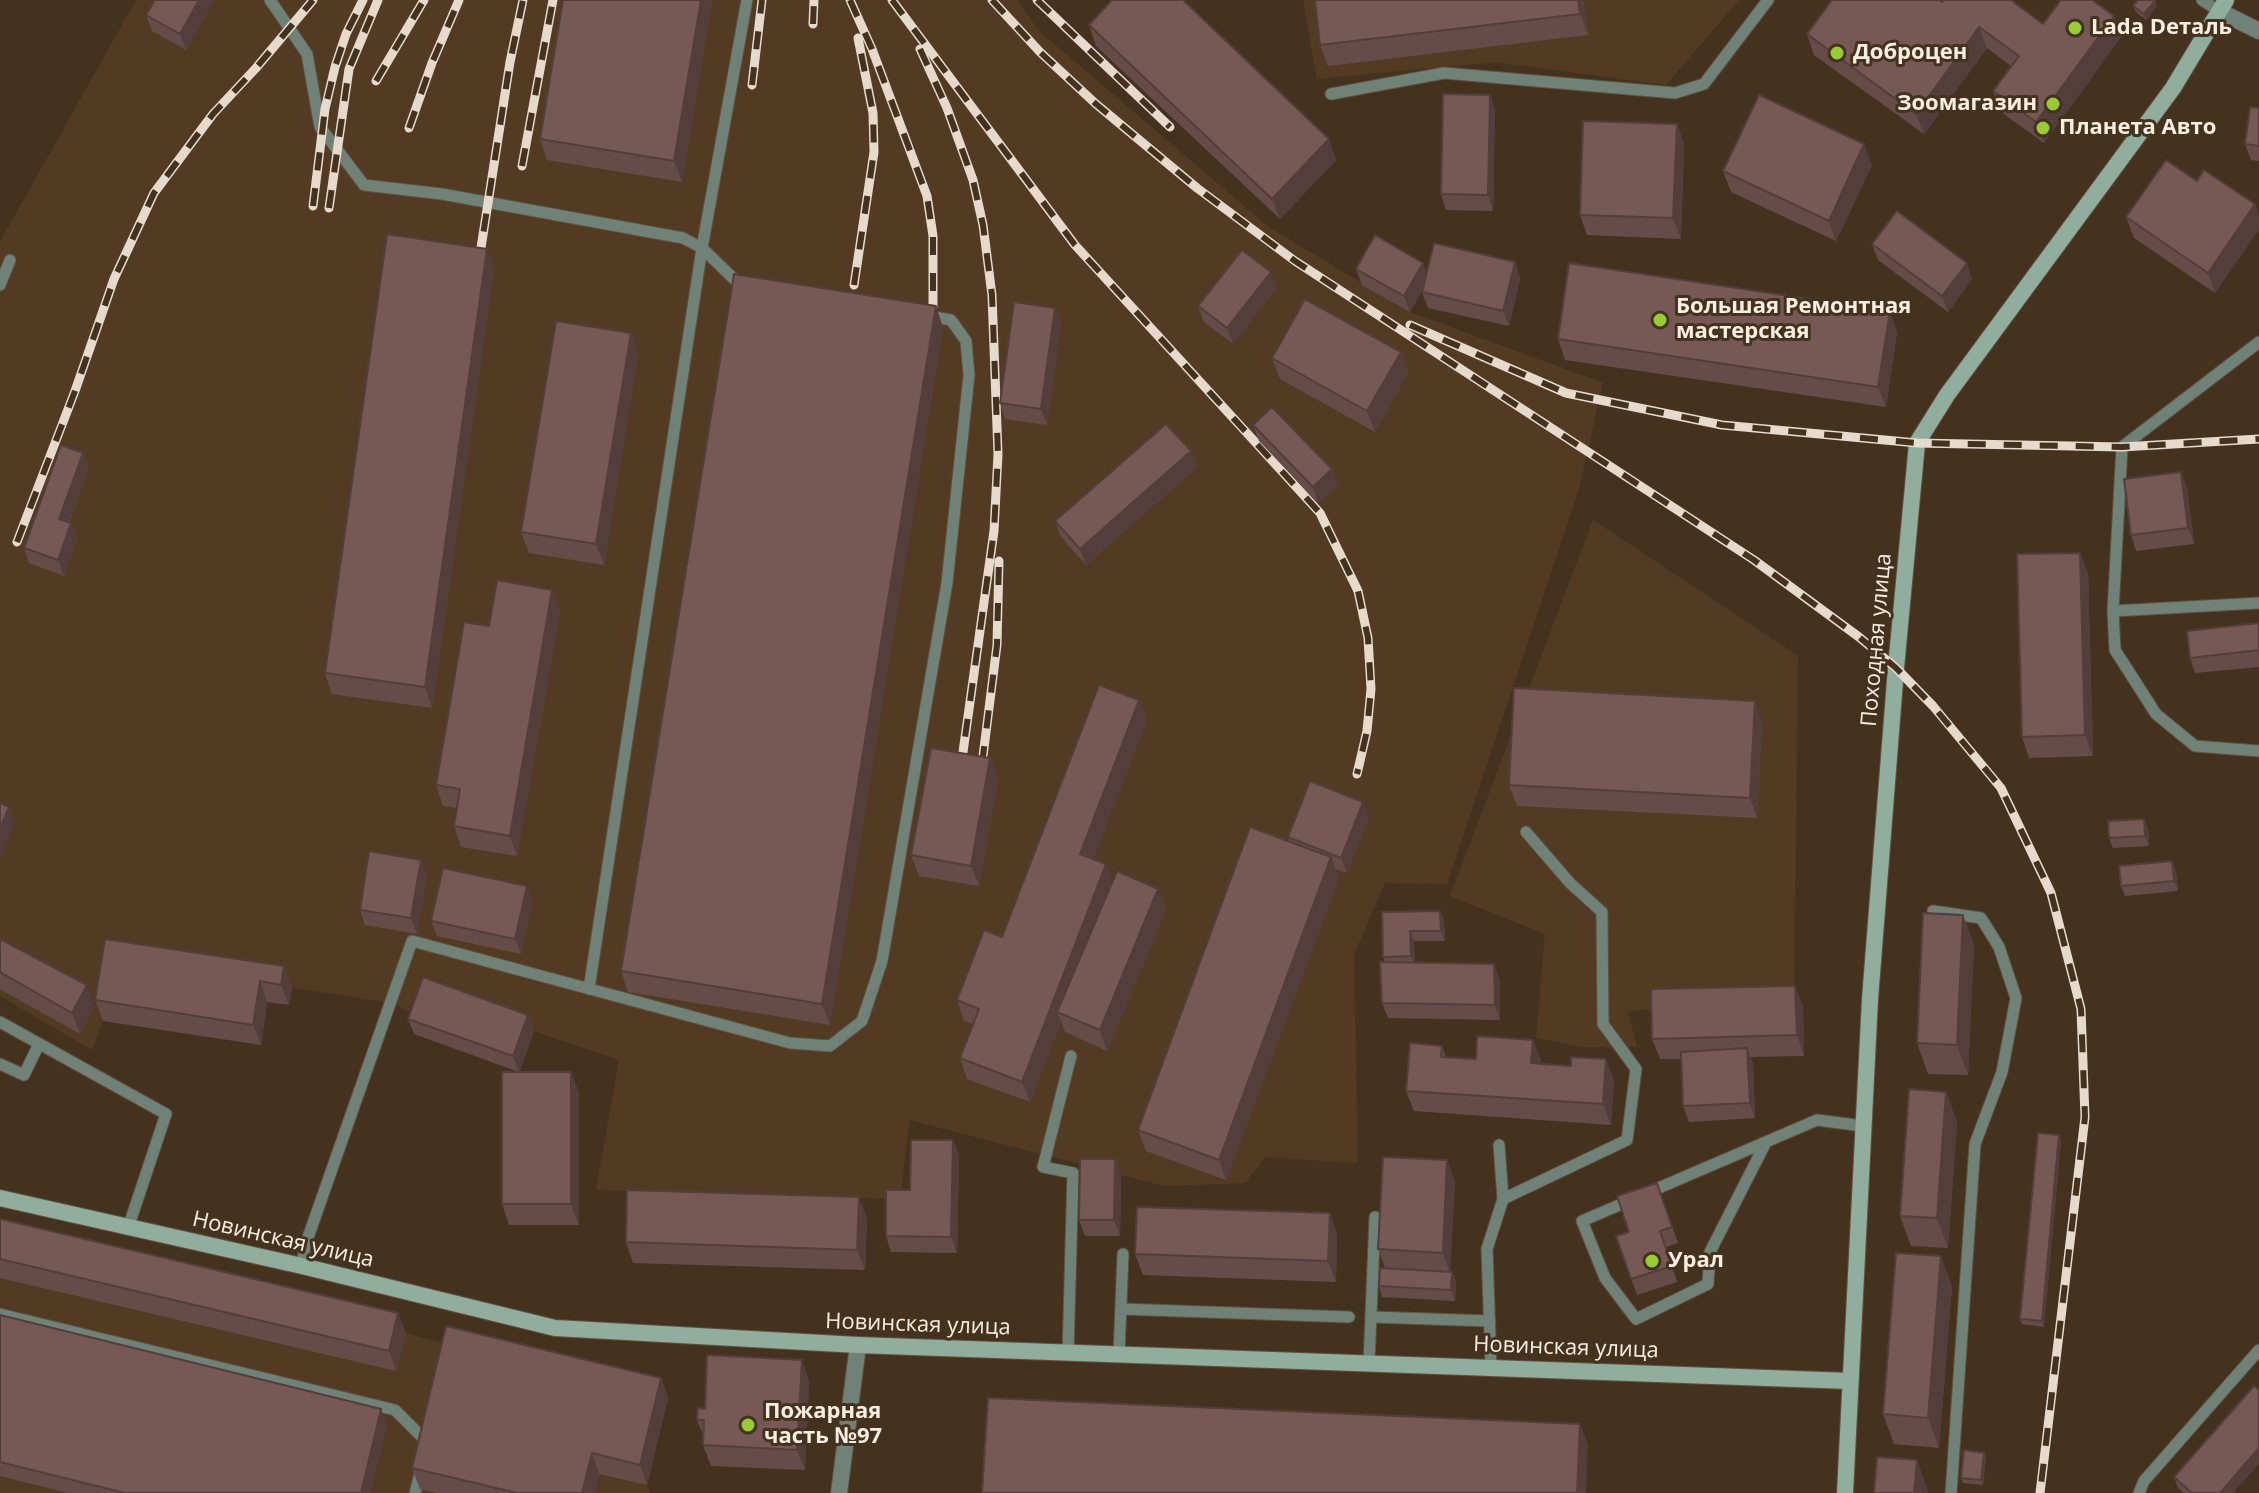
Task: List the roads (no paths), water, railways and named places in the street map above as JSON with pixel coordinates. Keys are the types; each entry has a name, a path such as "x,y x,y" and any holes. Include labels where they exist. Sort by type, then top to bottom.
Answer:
{"main road":[{"name":"Походная улица","path":"1845,1493 1863,1126 1896,668 1917,443 1947,395 2173,88 2222,6"},
{"name":"Новинская улица","path":"0,1198 302,1266 555,1328 858,1345 1850,1381"}],"street":[{"path":"2222,6 2259,31"},
{"path":"839,1493 858,1345"}],"lane":[{"path":"270,0 307,54 320,127 364,185 442,194 683,238 702,248 736,281 752,284"},
{"path":"589,989 702,248 747,0"},
{"path":"1331,94 1444,73 1675,93 1704,84 1768,0"},
{"path":"2202,0 2222,6"},
{"path":"0,285 10,260"},
{"path":"302,1266 305,1246 412,941 790,1043 830,1046 862,1021 882,961 945,599 969,375 966,341 951,320 920,314"},
{"path":"2259,342 2122,447 2113,611 2115,650 2156,714 2195,746 2259,751"},
{"path":"2113,611 2259,603"},
{"path":"1503,1199 1627,1140 1636,1069 1603,1024 1602,912 1570,883 1526,832"},
{"path":"1933,911 1981,918 1999,947 2016,998 2002,1072 1975,1144 1951,1493"},
{"path":"0,1022 166,1114 128,1228"},
{"path":"0,1064 24,1075 39,1044"},
{"path":"1068,1353 1073,1173 1043,1167 1071,1056"},
{"path":"1765,1144 1710,1252 1708,1284 1636,1319 1605,1278 1582,1221 1817,1120 1863,1126"},
{"path":"1491,1368 1487,1249 1503,1199 1499,1145"},
{"path":"1369,1363 1375,1217"},
{"path":"1119,1354 1123,1254"},
{"path":"1121,1309 1349,1317"},
{"path":"0,1314 395,1410 427,1442 415,1493"},
{"path":"1371,1317 1490,1321"},
{"path":"2139,1493 2144,1481 2259,1350"}],"railway":[{"path":"17,542 114,279 154,193 213,114 313,0"},
{"path":"313,206 325,109 335,67 346,34 363,0"},
{"path":"329,208 349,69 378,0"},
{"path":"376,81 424,0"},
{"path":"409,128 459,0"},
{"path":"478,267 510,62 523,0"},
{"path":"522,166 553,0"},
{"path":"752,85 762,0"},
{"path":"813,24 814,0"},
{"path":"850,0 872,49 927,196 933,236 933,306"},
{"path":"892,0 1075,245 1320,513 1358,591 1368,638 1371,689 1367,731 1357,774"},
{"path":"992,0 1040,52 1096,104 1197,188 1295,261 1754,560 1859,637 1896,668 1933,706 2001,788 2051,893 2081,1009 2085,1117 2040,1493"},
{"path":"1037,0 1170,127"},
{"path":"854,285 874,152 873,113 858,38"},
{"path":"920,49 947,108 973,180 983,225 992,295 998,454 994,531 962,759"},
{"path":"1410,325 1566,393 1722,425 1917,443 2122,447 2259,439"},
{"path":"982,764 997,645 999,561"}],"place":[{"name":"Lada Dеталь","path":"2075,28"},
{"name":"Доброцен","path":"1837,53"},
{"name":"Зоомагазин","path":"2053,104"},
{"name":"Планета Авто","path":"2043,128"},
{"name":"Большая Ремонтная мастерская","path":"1660,320"},
{"name":"Урал","path":"1652,1261"},
{"name":"Пожарная часть №97","path":"748,1425"}]}
